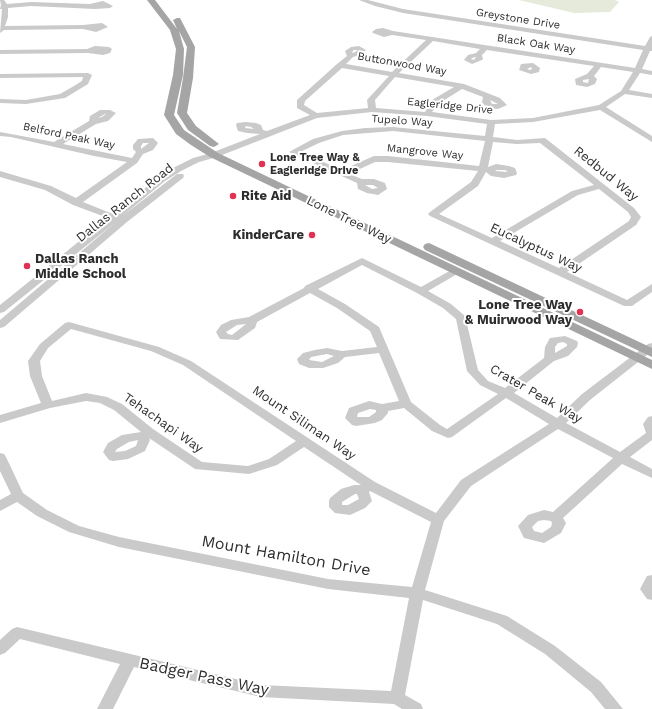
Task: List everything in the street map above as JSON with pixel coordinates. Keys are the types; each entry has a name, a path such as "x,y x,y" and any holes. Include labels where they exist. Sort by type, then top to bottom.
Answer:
{"main road":[{"name":"Lone Tree Way","path":"151,0 174,30 180,49 178,75 169,115 180,132 195,143 380,224 647,352 652,365"},
{"name":"Lone Tree Way","path":"163,0 182,26 191,47 188,78 182,113 192,128 220,153 325,208 456,271 647,352"},
{"path":"325,208 339,208 370,222 380,224"}],"street":[{"path":"1,0 5,17 1,30 83,27"},
{"name":"Greystone Drive","path":"362,0 377,5 554,35 650,49"},
{"path":"377,5 385,0"},
{"path":"2,7 31,4 90,6"},
{"name":"Black Oak Way","path":"392,33 598,66 652,73"},
{"name":"Eagleridge Drive","path":"220,153 263,133 316,116 343,112 372,110 427,114 491,122 533,120 601,107 614,100 624,92 650,49 652,38"},
{"path":"372,110 371,100 394,74 431,39"},
{"path":"478,55 485,48"},
{"path":"0,52 88,51"},
{"path":"316,116 300,106 301,100 351,56"},
{"path":"533,65 539,56"},
{"name":"Buttonwood Way","path":"339,65 461,86 477,91 487,97"},
{"path":"590,76 598,66"},
{"path":"0,76 88,75 85,82 62,96 26,102 0,101"},
{"path":"427,114 435,102 461,86"},
{"path":"624,92 652,96"},
{"path":"601,107 652,140"},
{"path":"56,145 93,122"},
{"path":"486,170 491,122"},
{"name":"Tupelo Way","path":"343,174 293,152 316,141 342,133 365,130 393,130 490,140"},
{"name":"Belford Peak Way","path":"0,134 11,135 94,154 134,160"},
{"name":"Redbud Way","path":"490,140 517,142 542,140 631,210 636,217 633,223 559,273"},
{"path":"76,202 134,160 140,152"},
{"name":"Dallas Ranch Road","path":"0,310 119,219 175,179 220,153"},
{"name":"Mangrove Way","path":"343,174 374,159 388,159 486,170"},
{"name":"Eucalyptus Way","path":"486,170 475,184 434,214 628,304 652,287"},
{"path":"0,174 48,188 76,202 119,219"},
{"path":"343,174 361,182"},
{"path":"492,242 575,193 601,186"},
{"name":"Dallas Ranch Road","path":"0,325 119,219"},
{"name":"Crater Peak Way","path":"309,288 362,261 421,291 448,306 461,318 473,371 484,383 506,393 558,424 652,474"},
{"path":"421,291 456,271"},
{"path":"252,320 309,288 342,306 375,329 406,404 436,428 448,434 506,393 550,359"},
{"path":"0,318 21,299 18,295"},
{"name":"Mount Siliman Way","path":"48,405 36,376 34,361 44,346 69,325 155,349 187,363 306,441 366,488 438,520"},
{"path":"342,354 384,348"},
{"path":"397,698 416,593 438,520 466,483 558,424 586,397 647,352"},
{"name":"Tehachapi Way","path":"0,419 48,405 86,397 103,400 118,407 146,434 199,466 249,470 274,462 306,441"},
{"path":"382,408 406,404"},
{"path":"556,517 622,457 652,433 649,424 652,420"},
{"name":"Mount Hamilton Drive","path":"0,457 18,496 42,513 74,529 119,542 328,584 416,593 502,620 550,650 596,687 615,709"},
{"path":"0,506 18,496"},
{"path":"652,580 647,590 652,595"},
{"name":"Badger Pass Way","path":"0,649 17,633 261,692 397,698 415,709"},
{"path":"105,709 130,660"}],"green space":[{"path":"519,0 615,0 619,2 610,12 574,13"}],"place":[{"name":"Lone Tree Way & Eagleridge Drive","path":"262,164"},
{"name":"Rite Aid","path":"233,196"},
{"name":"KinderCare","path":"312,235"},
{"name":"Dallas Ranch Middle School","path":"27,266"},
{"name":"Lone Tree Way & Muirwood Way","path":"580,312"}]}
